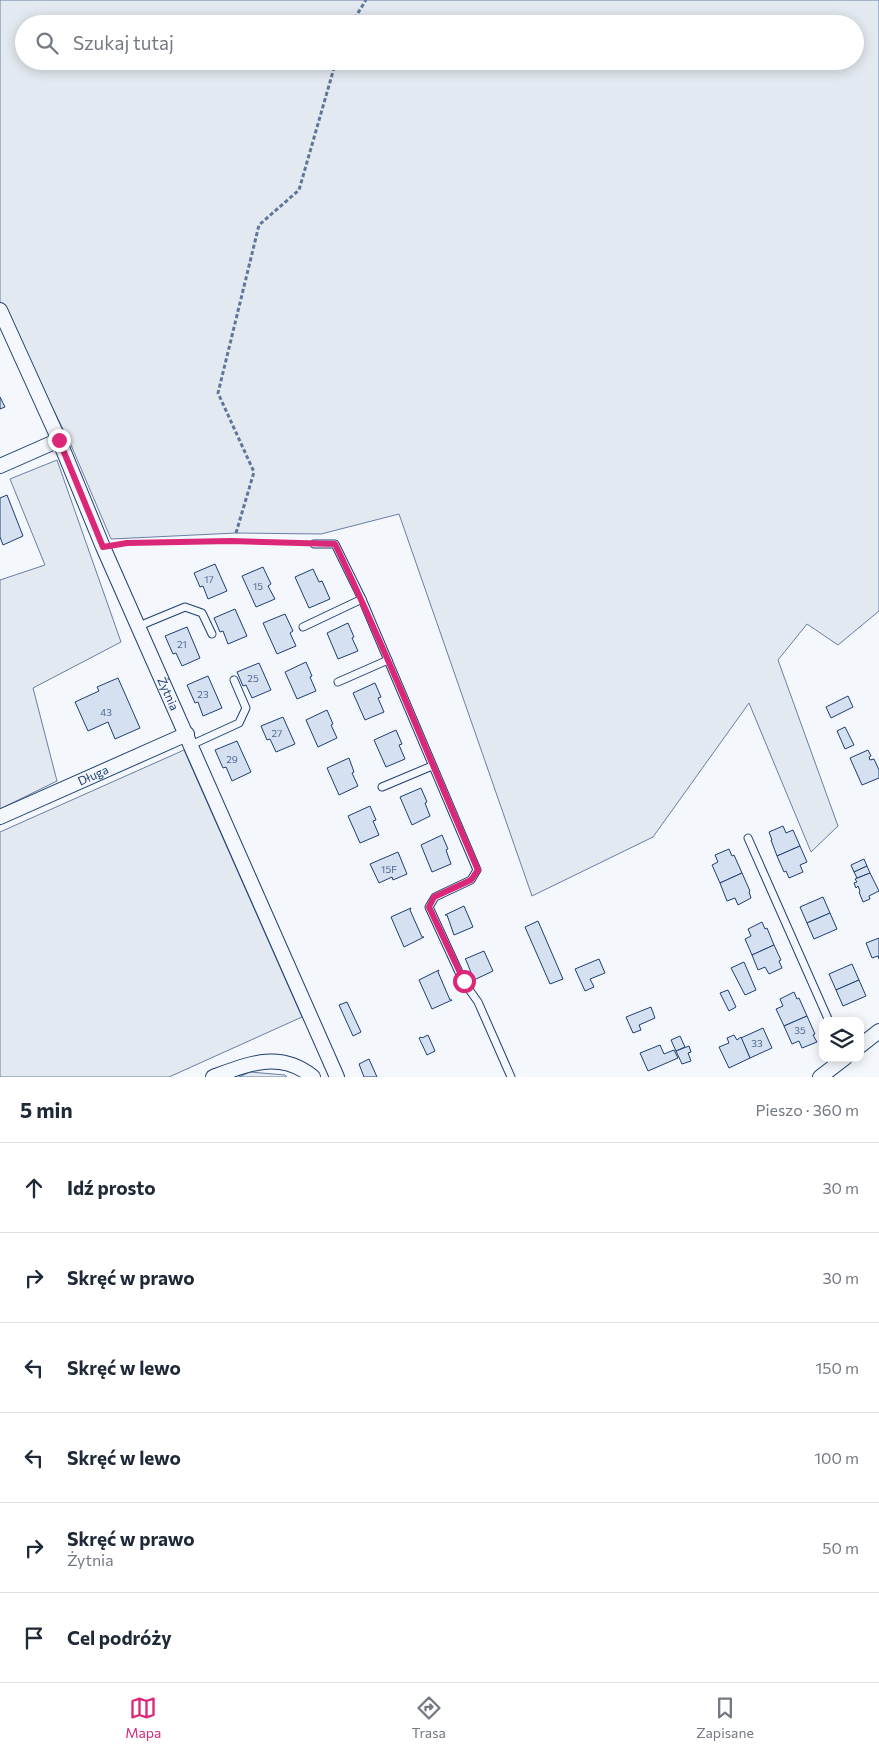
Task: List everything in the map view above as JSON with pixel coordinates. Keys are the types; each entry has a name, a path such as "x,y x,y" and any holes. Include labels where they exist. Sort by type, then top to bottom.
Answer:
{"street":[{"name":"Żytnia","path":"0,310 59,440 103,547 337,1077"},
{"path":"0,466 59,440"},
{"name":"Długa","path":"0,817 189,740"},
{"path":"864,1043 879,1031"},
{"path":"212,1077 241,1066 263,1061 283,1062 296,1066 313,1077"},
{"path":"820,1077 840,1062"}],"lane":[{"path":"314,544 335,544 362,599 478,870 471,880 434,897 429,907 464,981 478,1002 511,1077"},
{"path":"303,627 362,599"},
{"path":"139,626 185,607 202,613 212,634"},
{"path":"338,682 388,660"},
{"path":"189,740 239,723 246,708 234,680"},
{"path":"382,787 432,766"},
{"path":"748,838 828,1017"}],"path":[{"path":"357,15 366,0"},
{"path":"236,533 254,472 218,393 259,225 298,190 333,70"},
{"path":"103,547 127,543 222,541 314,544"}],"shaded area":[{"path":"0,0 879,0 879,611 838,645 807,624 778,660 838,826 811,852 749,703 653,837 532,896 399,514 321,534 236,533 111,539 71,445 0,303"},
{"path":"57,460 121,642 33,688 57,781 0,809 0,580 45,565 10,479"},
{"path":"184,750 302,1017 169,1077 0,1077 0,832"},
{"path":"250,1072 285,1075 287,1077 239,1077"}],"building":[{"path":"0,397 5,407 0,409"},
{"path":"7,495 23,536 3,545 0,537 0,498"},
{"path":"215,564 227,591 208,599 203,586 200,587 194,573"},
{"path":"263,567 271,584 268,586 275,599 256,607 242,576"},
{"path":"313,569 319,582 322,581 330,599 309,608 295,577"},
{"path":"235,609 247,636 228,644 223,631 220,632 214,618"},
{"path":"285,614 293,631 290,633 296,646 277,654 263,623"},
{"path":"348,623 358,651 338,659 327,633"},
{"path":"187,627 200,658 182,666 176,653 173,654 165,636"},
{"path":"306,662 316,691 297,699 285,672"},
{"path":"259,663 271,690 252,698 246,685 243,686 237,672"},
{"path":"208,676 222,708 203,716 198,702 195,703 187,685"},
{"path":"118,678 140,728 115,739 108,722 88,731 75,702 99,691 97,687"},
{"path":"375,683 381,697 378,698 384,712 365,720 353,693"},
{"path":"848,696 853,707 831,718 826,707"},
{"path":"327,710 337,738 318,747 306,720"},
{"path":"283,717 295,744 276,752 270,739 267,740 261,726"},
{"path":"845,727 854,745 845,749 837,731"},
{"path":"396,730 402,744 399,745 405,759 386,767 374,740"},
{"path":"237,741 251,772 232,781 226,767 223,768 215,750"},
{"path":"868,750 871,756 869,757 870,760 874,759 879,770 879,778 862,785 850,758"},
{"path":"349,758 354,772 352,773 358,786 339,795 327,768"},
{"path":"421,788 430,816 412,825 400,797"},
{"path":"370,806 376,820 373,821 379,835 360,843 348,816"},
{"path":"783,826 786,833 793,830 800,846 777,856 769,832"},
{"path":"442,835 448,849 446,850 451,864 432,872 421,845"},
{"path":"800,846 807,862 800,865 803,872 789,878 786,871 784,872 777,856"},
{"path":"729,849 732,856 734,855 742,873 720,883 712,865 718,862 715,855"},
{"path":"398,852 407,874 393,880 392,877 379,883 370,864"},
{"path":"864,859 867,866 854,872 851,865"},
{"path":"867,866 870,873 857,878 854,872"},
{"path":"742,873 751,898 738,905 735,898 727,901 720,883"},
{"path":"870,873 879,891 869,896 870,899 863,902 858,886 856,888 854,883 857,882 855,879"},
{"path":"823,897 830,913 807,923 800,907"},
{"path":"464,906 473,927 454,935 447,915 445,915"},
{"path":"411,908 410,910 422,937 424,937 404,947 391,917"},
{"path":"830,913 837,929 814,939 807,923"},
{"path":"538,921 563,979 550,984 525,927"},
{"path":"762,922 765,929 767,928 774,945 752,955 745,939 751,936 748,929"},
{"path":"879,938 879,959 878,956 872,958 866,943"},
{"path":"774,945 781,960 779,961 782,968 769,974 765,967 758,970 752,955"},
{"path":"484,951 493,971 474,980 465,959"},
{"path":"599,959 605,973 590,979 594,987 585,991 575,969"},
{"path":"744,962 756,990 745,995 731,968"},
{"path":"852,964 859,980 836,990 829,974"},
{"path":"439,970 438,972 450,1000 452,1000 432,1009 419,980"},
{"path":"859,980 866,996 843,1006 836,990"},
{"path":"728,990 736,1007 729,1011 720,993"},
{"path":"794,992 797,999 799,998 807,1016 784,1026 776,1009 783,1006 780,999"},
{"path":"347,1002 361,1032 353,1036 339,1005"},
{"path":"651,1007 655,1018 639,1025 641,1030 633,1033 626,1017"},
{"path":"807,1016 817,1042 802,1048 799,1041 792,1044 784,1026"},
{"path":"763,1028 772,1048 750,1058 741,1038"},
{"path":"428,1035 435,1051 427,1055 419,1038"},
{"path":"734,1035 737,1040 741,1037 750,1058 729,1068 719,1047 729,1043 727,1038"},
{"path":"680,1036 685,1047 676,1051 671,1040"},
{"path":"660,1045 664,1054 674,1050 678,1058 648,1071 640,1053"},
{"path":"689,1046 691,1052 688,1053 691,1061 682,1064 676,1051"},
{"path":"369,1059 377,1077 364,1077 359,1064"}],"route":[{"path":"59,440 103,547 127,543 231,541 335,544 362,599 478,870 471,880 434,897 429,907 464,981"}]}
